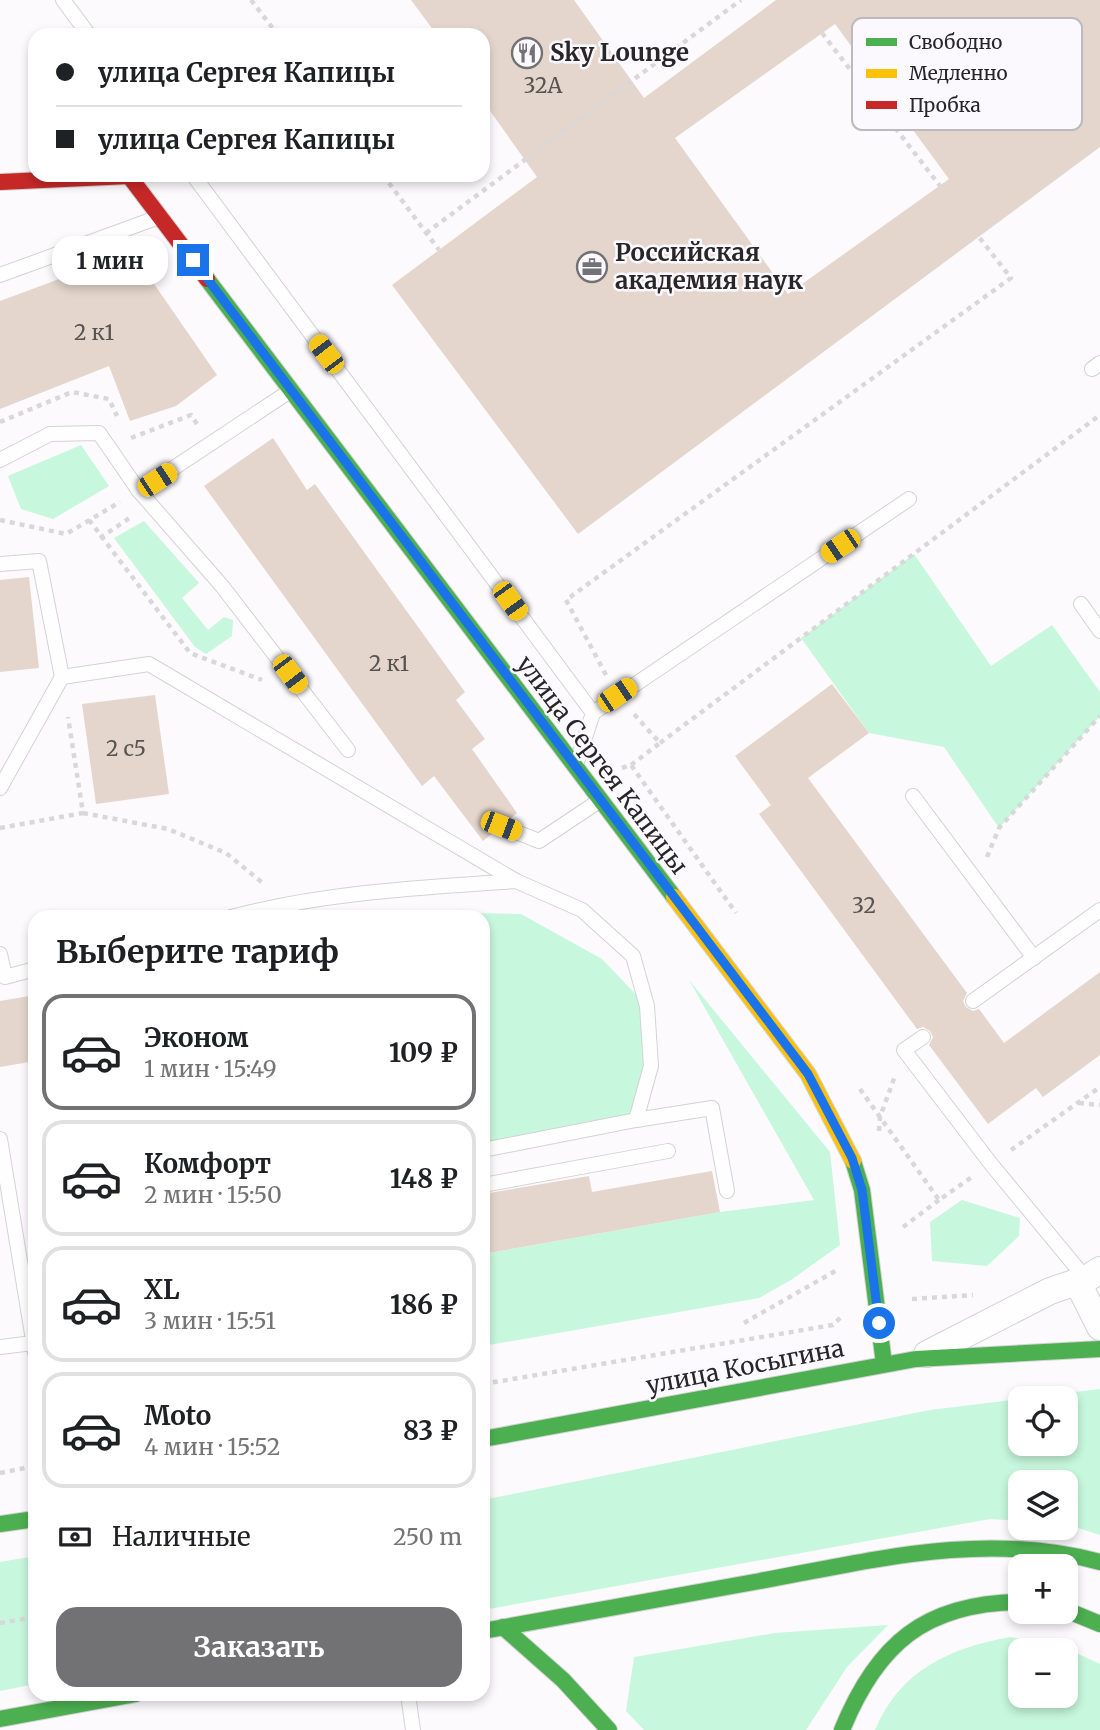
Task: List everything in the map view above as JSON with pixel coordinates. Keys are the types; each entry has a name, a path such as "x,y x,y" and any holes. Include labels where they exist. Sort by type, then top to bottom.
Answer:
{"main road":[{"name":"улица Сергея Капицы","path":"0,183 28,181"},
{"name":"улица Сергея Капицы","path":"134,182 575,766 598,801 808,1074 852,1158 867,1223 884,1364"},
{"name":"улица Косыгина","path":"490,1438 916,1359 1100,1349"},
{"path":"0,1524 28,1520"},
{"path":"490,1630 916,1552 1000,1544 1038,1547 1100,1562"},
{"path":"806,1573 923,1562 985,1565"},
{"path":"1078,1597 1100,1614"},
{"path":"842,1730 849,1709 867,1678 890,1648 918,1625 950,1609 985,1602 1008,1602"},
{"path":"1078,1615 1100,1624"},
{"path":"503,1627 563,1680 609,1730"},
{"path":"71,1706 77,1701"},
{"path":"0,1719 98,1701"}],"street":[{"path":"1093,1274 1081,1289 1100,1327"},
{"path":"916,1359 1050,1291 1093,1274"}],"lane":[{"path":"63,0 84,28"},
{"path":"198,182 593,713"},
{"path":"0,275 160,217"},
{"path":"139,491 291,390"},
{"path":"0,460 50,434 99,433 148,505 222,586 348,750"},
{"path":"575,766 593,713 909,499"},
{"path":"0,564 39,561 62,677 0,788"},
{"path":"1081,604 1100,631"},
{"path":"62,677 149,664 516,881 582,910 633,957 647,1006 651,1066 636,1119"},
{"path":"913,796 1034,958"},
{"path":"501,826 539,841 598,801"},
{"path":"257,910 341,893 516,881"},
{"path":"973,1001 1100,910"},
{"path":"0,954 2,977 28,971"},
{"path":"923,1037 904,1050 991,1164 1093,1274"},
{"path":"490,1149 636,1119 712,1108 727,1191"},
{"path":"0,1139 28,1310"},
{"path":"490,1184 667,1151"},
{"path":"0,1347 28,1347"},
{"path":"409,1701 413,1730"}],"path":[{"path":"251,0 273,28"},
{"path":"426,233 741,0"},
{"path":"822,33 852,72"},
{"path":"897,130 940,186"},
{"path":"388,182 439,250"},
{"path":"660,743 617,695 566,600 1011,278 979,237"},
{"path":"631,765 1100,415"},
{"path":"0,520 66,534 139,491"},
{"path":"100,538 148,505"},
{"path":"89,520 100,538 190,653 306,696"},
{"path":"62,677 83,813"},
{"path":"977,880 999,828 1100,716"},
{"path":"0,828 83,813 169,829 226,853 286,902"},
{"path":"991,1164 1100,1087"},
{"path":"1078,1103 1100,1105"},
{"path":"490,1383 833,1325 846,1311"},
{"path":"0,1473 28,1467"},
{"path":"0,1623 28,1618"}],"green space":[{"path":"81,445 109,486 53,519 21,509 8,476"},
{"path":"144,521 199,583 182,598 208,630 224,617 233,620 232,636 206,654 195,647 114,538"},
{"path":"914,554 991,666 1052,625 1100,692 1100,716 999,828 944,747 869,733 801,638"},
{"path":"490,913 521,914 602,959 647,1006 651,1066 636,1120 490,1149"},
{"path":"689,980 830,1152 840,1245 791,1280 759,1298 490,1345 490,1253 720,1212 814,1200"},
{"path":"962,1200 1020,1218 1019,1236 987,1266 932,1261 930,1222"},
{"path":"1100,1389 1100,1535 1078,1528 1078,1470 1008,1470 1008,1520 990,1519 490,1609 490,1499 930,1410 1008,1400 1008,1456 1078,1456 1078,1392"},
{"path":"28,1557 28,1685 0,1691 0,1562"},
{"path":"888,1625 847,1667 806,1730 644,1730 626,1711 634,1657 775,1633"},
{"path":"1010,1637 1017,1638 1008,1638 1008,1708 1078,1708 1078,1654 1100,1664 1100,1730 875,1730 898,1692 913,1677 929,1665 967,1648"}],"building":[{"name":"Российская академия наук","path":"411,0 574,0 644,98 776,0 1100,0 1100,147 578,534 392,285 537,177 490,111 490,28 432,28","holes":["852,18 1082,18 1082,130 913,130 949,179 788,294 675,138 835,24 852,47"]},
{"path":"132,252 217,375 176,406 130,421 109,366 0,409 0,301"},
{"path":"273,438 307,490 315,484 465,692 456,700 485,739 472,749 517,813 510,819 500,816 495,819 491,827 494,832 483,841 434,776 422,786 204,486"},
{"path":"29,577 39,668 0,672 0,580"},
{"path":"832,684 869,733 808,778 967,993 963,1001 966,1007 973,1011 979,1009 1004,1043 1100,972 1100,1055 1043,1097 1036,1088 988,1124 929,1045 933,1037 930,1031 923,1027 917,1029 759,814 771,805 735,756"},
{"path":"155,695 169,794 96,804 82,704"},
{"path":"28,996 28,1062 0,1067 0,1001"},
{"path":"712,1171 720,1212 490,1253 490,1193 589,1176 592,1192"}],"traffic: fast":[{"path":"207,279 674,897"},
{"path":"853,1161 862,1190 884,1364"},
{"path":"490,1438 916,1359 1100,1349"},
{"path":"0,1524 28,1520"},
{"path":"490,1630 930,1552 1014,1549 1057,1553 1100,1562"},
{"path":"842,1730 871,1674 889,1652 909,1634 931,1620 957,1610 1008,1603"},
{"path":"1078,1615 1100,1624"},
{"path":"503,1627 563,1680 609,1730"},
{"path":"0,1719 98,1701"}],"traffic: slow":[{"path":"674,897 808,1074 853,1161"}],"traffic: jam":[{"path":"0,182 28,181"},
{"path":"134,182 207,279"}],"place":[{"name":"Sky Lounge","path":"527,53"},
{"name":"Российская академия наук","path":"592,267"}],"route":[{"path":"193,260 585,779 598,801 808,1074 852,1158 862,1190 879,1323"}]}
